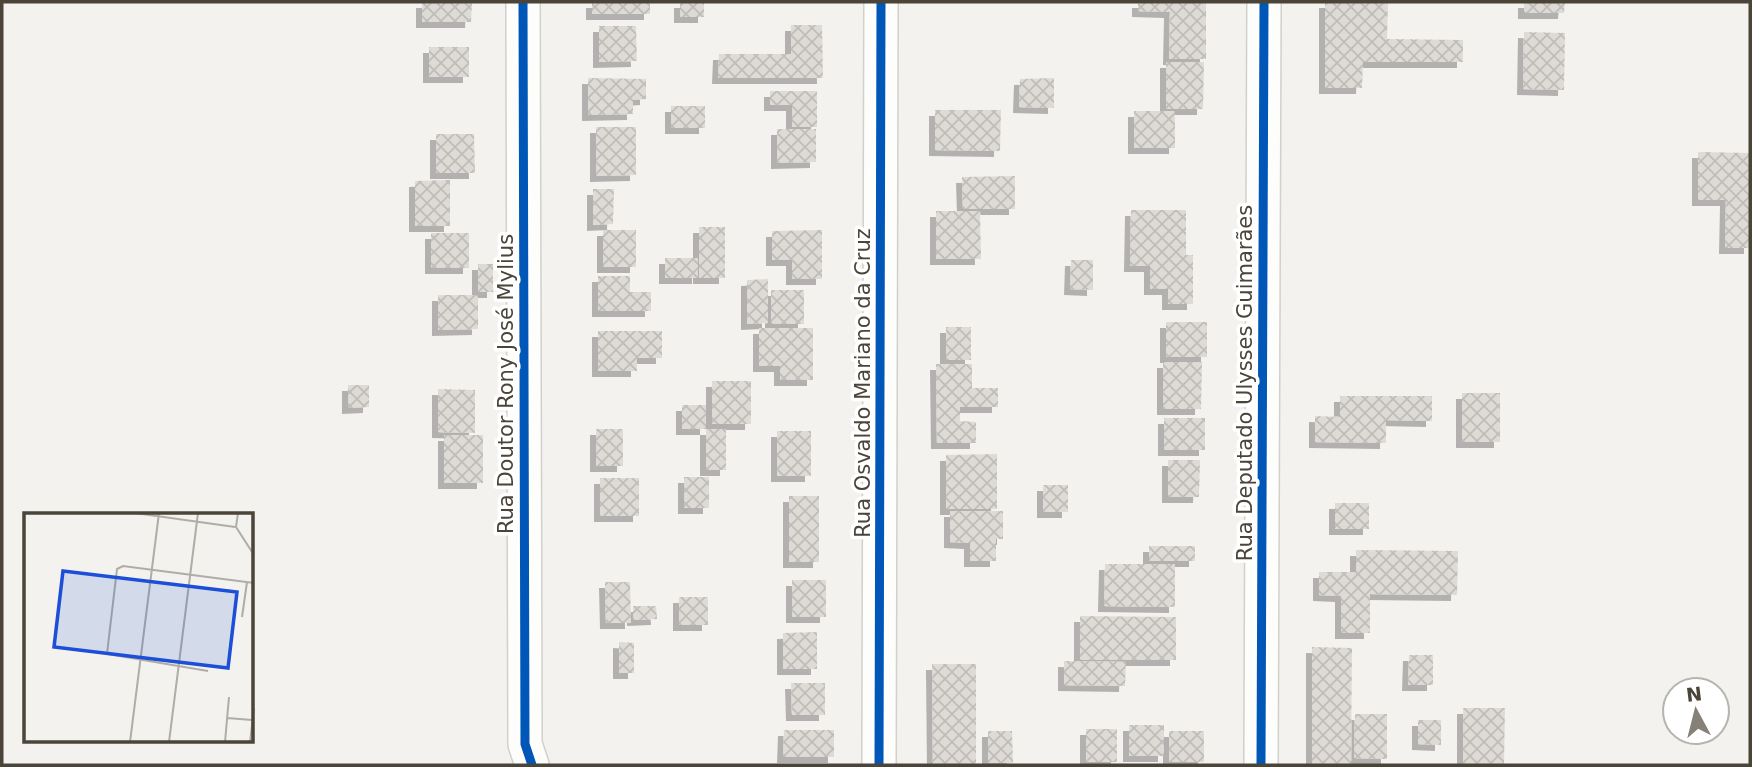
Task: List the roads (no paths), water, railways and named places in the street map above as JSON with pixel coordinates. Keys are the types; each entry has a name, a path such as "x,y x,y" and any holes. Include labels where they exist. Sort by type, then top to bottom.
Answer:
{"street":[{"name":"Rua Doutor Rony José Mylius","path":"523,2 525,744 532,765"},
{"name":"Rua Osvaldo Mariano da Cruz","path":"879,765 881,2"},
{"name":"Rua Deputado Ulysses Guimarães","path":"1261,765 1264,2"}]}
